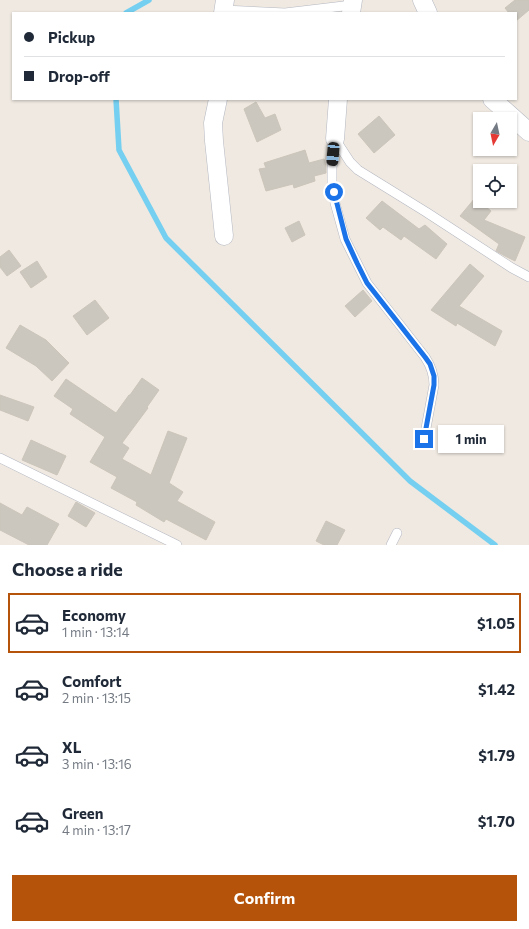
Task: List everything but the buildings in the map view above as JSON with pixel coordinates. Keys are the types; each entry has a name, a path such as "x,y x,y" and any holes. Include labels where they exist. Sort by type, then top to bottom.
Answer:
{"street":[{"path":"422,0 428,12"},
{"path":"218,100 214,123 214,142 224,236"},
{"path":"335,139 338,100"},
{"path":"493,100 529,132"}],"lane":[{"path":"224,8 285,12 352,6"},
{"path":"335,139 350,162 358,170 529,278"},
{"path":"335,139 332,182 346,239 367,283 425,357 430,364 434,376 434,385 424,439"},
{"path":"0,458 177,545"},
{"path":"391,545 397,533"}],"waterway":[{"path":"128,12 149,0"},
{"path":"116,100 119,150 166,238 410,481 495,545"}],"route":[{"path":"334,192 346,239 367,283 430,364 434,376 434,385 424,439"}]}
